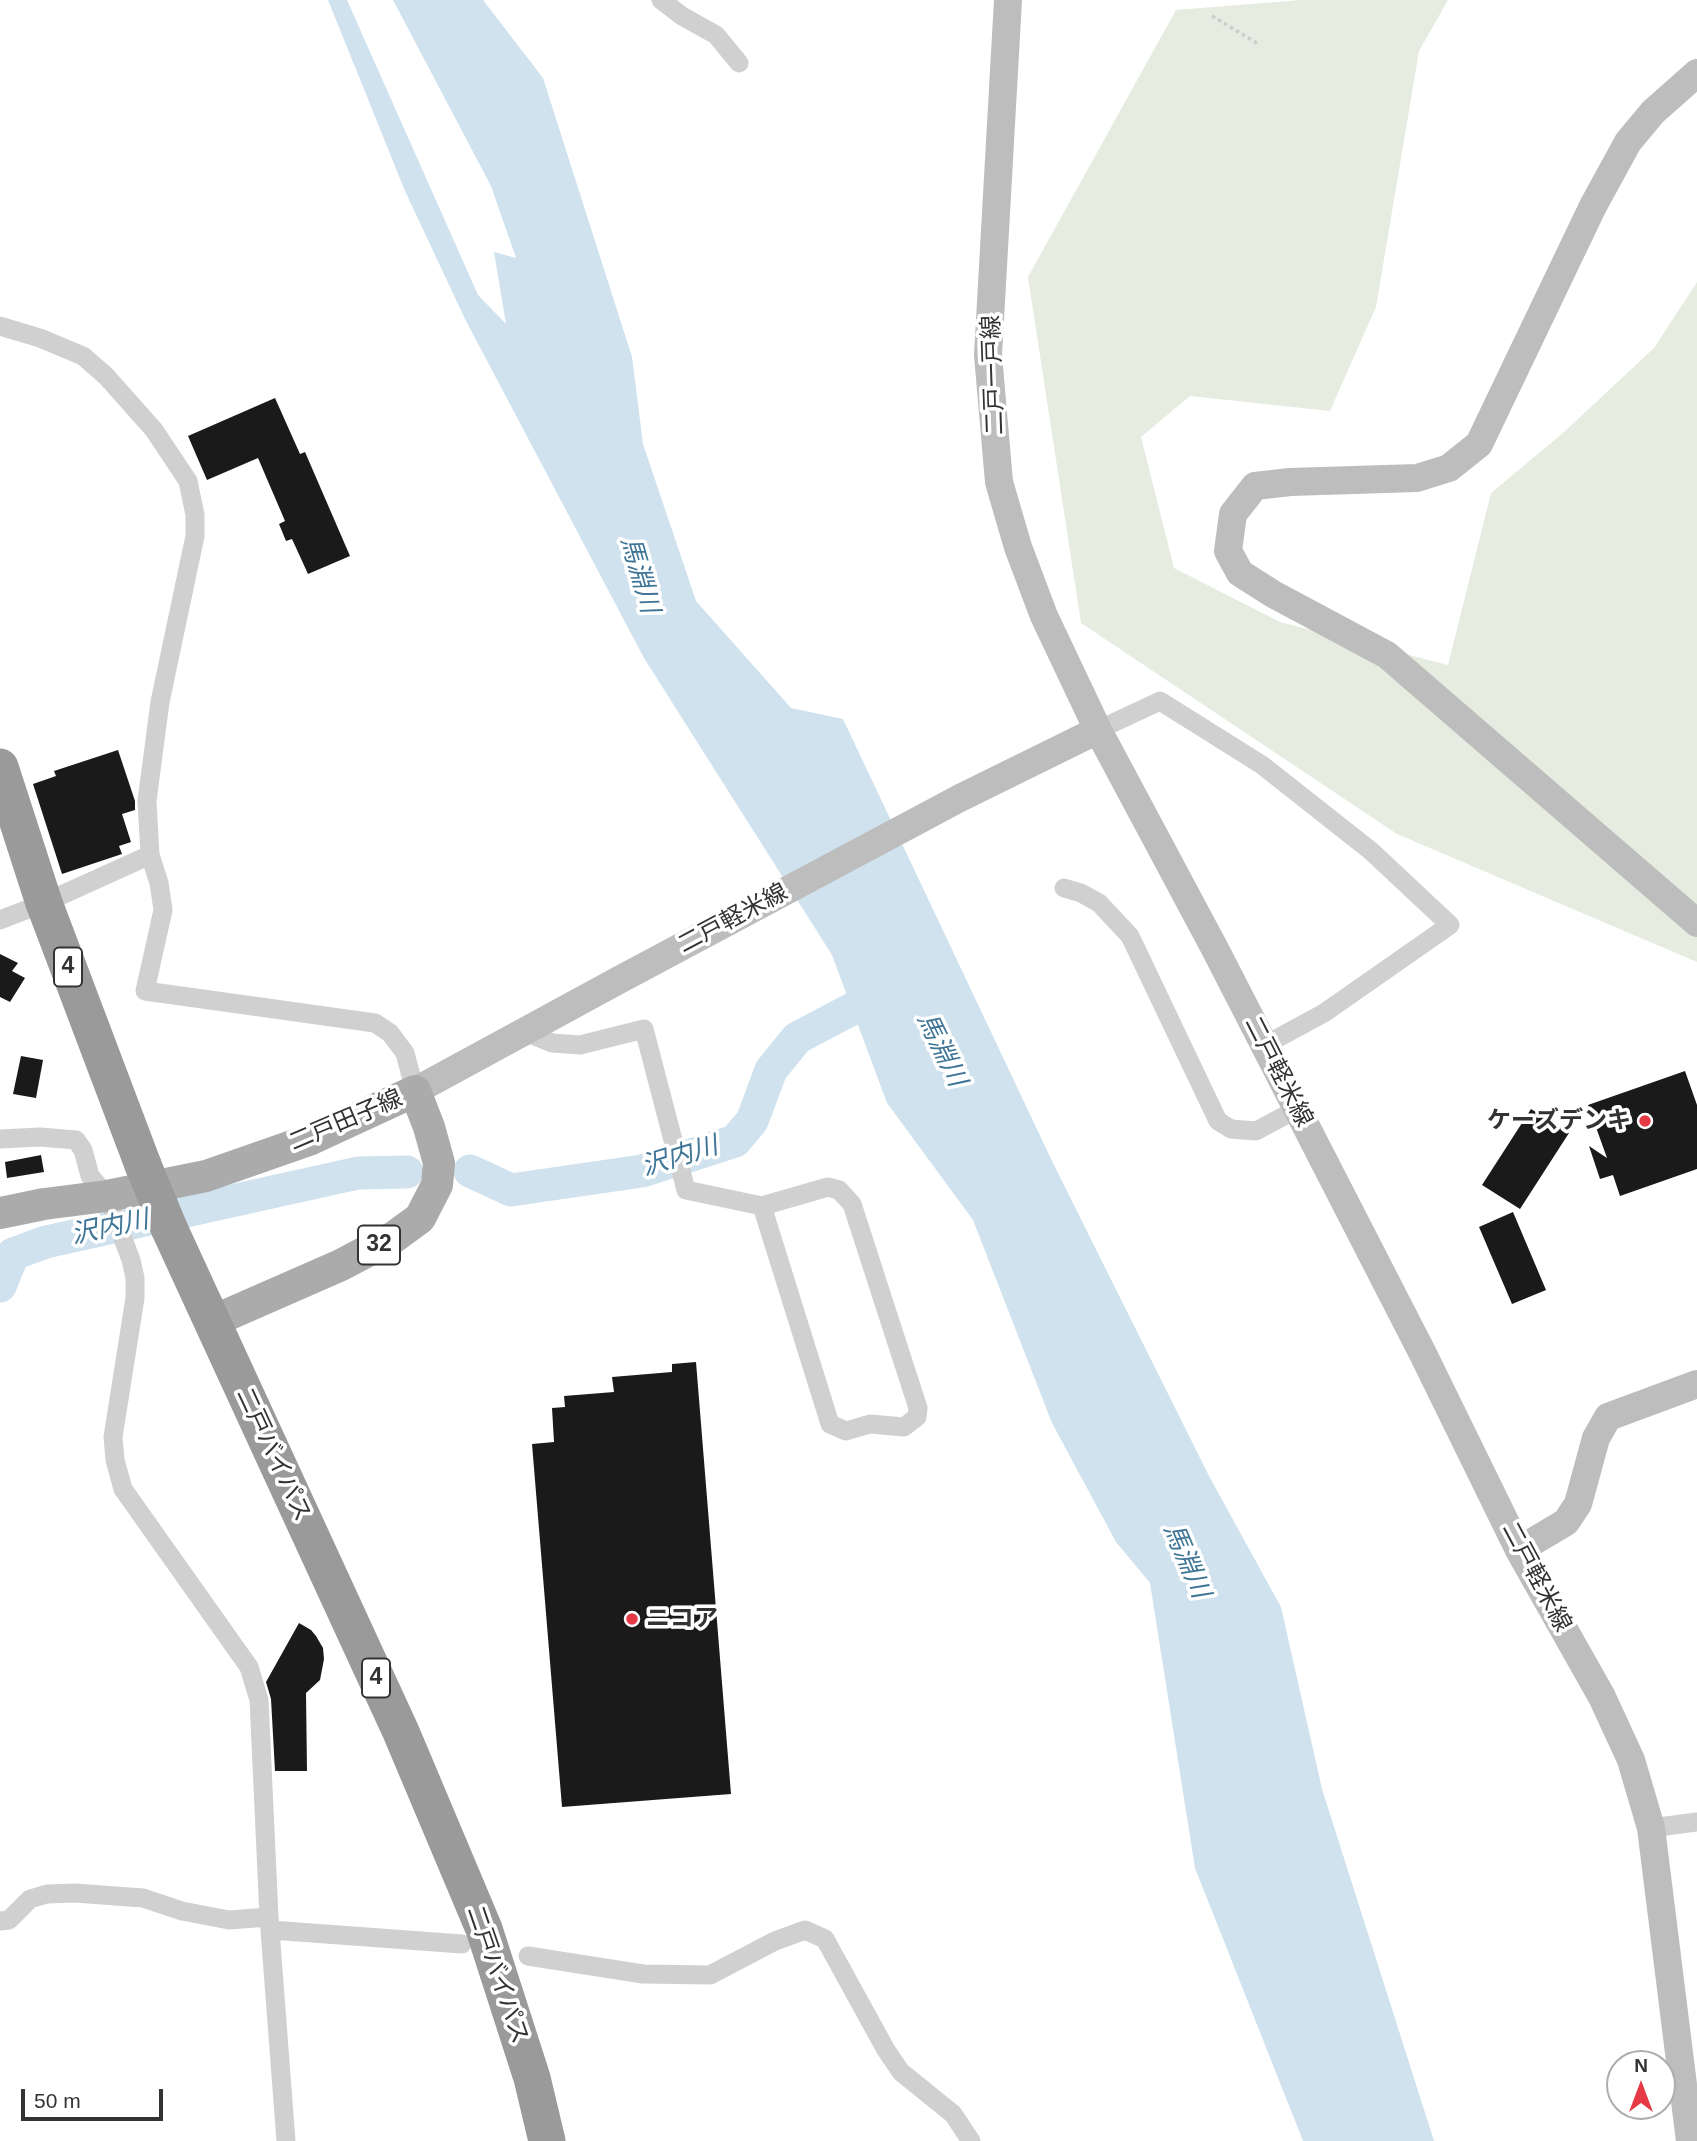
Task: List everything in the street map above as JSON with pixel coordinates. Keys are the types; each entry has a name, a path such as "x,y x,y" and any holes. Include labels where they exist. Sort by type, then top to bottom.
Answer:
{"highway":[{"name":"二戸バイパス","path":"0,767 44,903 169,1228 401,1732 484,1929 532,2078 547,2141"}],"main road":[{"name":"二戸一戸線","path":"1008,0 988,355 999,482 1018,547 1044,616 1098,730"},
{"path":"1697,73 1653,112 1628,142 1593,206 1479,444 1449,468 1417,478 1290,482 1255,486 1233,514 1228,551 1240,573 1273,594 1387,655 1697,923"},
{"name":"二戸軽米線","path":"415,1091 960,798 1098,730 1265,1045 1423,1354 1519,1550 1602,1697 1631,1759 1651,1828 1690,2141"},
{"name":"二戸田子線","path":"0,1213 107,1196 206,1176 309,1140 415,1091 439,1163 438,1185 420,1218 394,1237 341,1265 211,1322"},
{"path":"1519,1550 1566,1522 1578,1504 1596,1438 1608,1417 1697,1384"}],"street":[{"path":"661,0 682,16 716,34 739,63"},
{"path":"0,326 40,338 83,356 106,376 154,430 188,481 195,515 195,536 160,702 147,801 150,855 159,883 163,910 145,991 375,1023 390,1033 405,1053 415,1091"},
{"path":"1098,730 1160,701 1262,765 1371,851 1450,926 1324,1013 1265,1045"},
{"path":"0,920 150,855"},
{"path":"1064,888 1081,893 1099,904 1130,936 1218,1122 1231,1129 1256,1131 1297,1109"},
{"path":"526,1031 552,1044 580,1045 645,1029 686,1190 762,1206 828,1187 839,1190 852,1204 918,1408 917,1417 904,1427 870,1424 846,1431 830,1424 762,1206"},
{"path":"0,1139 40,1137 76,1140 83,1150 90,1176 107,1196 131,1260 135,1279 135,1298 113,1437 115,1460 123,1489 249,1667 259,1700 270,1923 286,2141"},
{"path":"1651,1828 1697,1822"},
{"path":"0,1921 9,1920 30,1899 75,1893 143,1898 182,1911 229,1920 462,1944"},
{"path":"528,1956 643,1974 710,1975 775,1941 805,1930 825,1939 886,2050 901,2072 953,2114 971,2141"}],"path":[{"path":"1212,16 1260,45"}],"shaded area":[{"path":"1301,0 1448,0 1419,51 1376,307 1330,411 1190,396 1141,437 1174,568 1280,622 1448,665 1491,493 1563,433 1654,348 1697,282 1697,962 1397,834 1081,623 1028,277 1176,10"}],"water":[{"name":"馬淵川","path":"328,0 347,0 478,295 506,324 494,252 516,258 491,186 393,0 483,0 543,78 632,357 643,444 696,601 791,708 843,719 1052,1161 1209,1476 1281,1607 1322,1789 1434,2141 1303,2141 1195,1868 1150,1583 1116,1542 1052,1423 973,1220 887,1103 832,955 644,658 465,319 405,191"}],"building":[{"path":"275,398 300,454 305,452 350,556 308,574 292,539 286,541 279,524 285,521 258,458 207,480 188,436"},
{"path":"118,750 135,801 135,810 122,814 131,842 119,846 122,854 62,874 33,784 56,776 54,771"},
{"path":"0,954 18,963 12,971 25,978 10,1002 0,997"},
{"path":"21,1056 43,1060 36,1098 13,1094"},
{"name":"ケーズデンキ","path":"1685,1071 1697,1105 1697,1169 1620,1196 1613,1175 1600,1179 1589,1146 1607,1158 1588,1105"},
{"path":"1531,1109 1569,1133 1520,1209 1482,1185"},
{"path":"41,1155 44,1172 7,1178 5,1162"},
{"path":"1513,1212 1546,1290 1512,1304 1479,1227"},
{"name":"ニコア","path":"696,1362 731,1794 562,1807 532,1444 554,1442 552,1408 565,1407 564,1396 614,1392 612,1377 672,1372 672,1364"},
{"path":"299,1623 316,1636 323,1648 324,1659 320,1680 306,1693 307,1771 275,1771 271,1699 266,1682"}],"waterway":[{"name":"沢内川","path":"470,1171 511,1190 642,1171 735,1141 752,1121 771,1070 797,1038 892,988"},
{"name":"沢内川","path":"0,1286 13,1254 46,1242 358,1173 407,1172"}],"place":[{"name":"ケーズデンキ","path":"1645,1121"},
{"name":"ニコア","path":"632,1619"}]}
